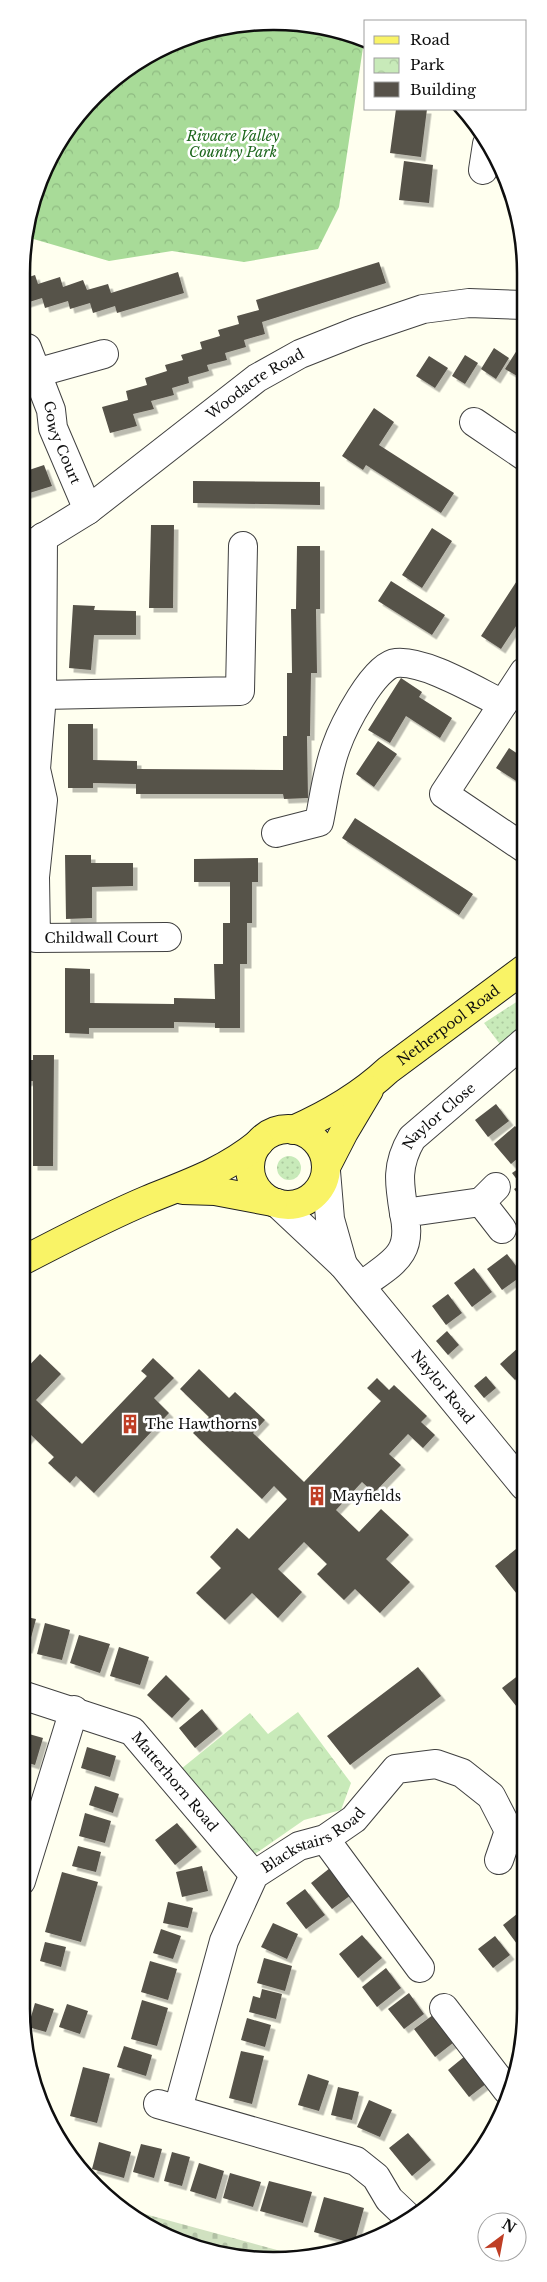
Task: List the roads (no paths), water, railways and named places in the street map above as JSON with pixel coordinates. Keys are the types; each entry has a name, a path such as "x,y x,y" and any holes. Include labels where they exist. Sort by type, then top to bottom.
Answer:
{"main road":[{"name":"Netherpool Road","path":"293,1130 316,1120 374,1083 388,1070 517,974"},
{"name":"Netherpool Road","path":"326,1169 344,1132 374,1083"},
{"path":"30,1257 104,1220 226,1167 260,1143 268,1135 280,1130 293,1130 309,1135 318,1143 324,1155 326,1169 322,1184 316,1193 306,1200 294,1204 215,1191 174,1190"},
{"path":"260,1143 252,1155 251,1173 260,1192 276,1202"}],"street":[{"path":"483,170 485,154"},
{"name":"Woodacre Road","path":"33,544 88,510 257,378 300,354 358,331 423,309 469,303 517,305"},
{"path":"36,373 104,354"},
{"name":"Gowy Court","path":"30,356 50,410 53,428 88,510"},
{"path":"474,422 517,451"},
{"path":"30,764 42,695 33,544"},
{"path":"42,695 240,691 243,546"},
{"path":"276,833 319,822 336,746 370,682 386,666 395,663 407,663 429,668 503,704"},
{"path":"517,683 444,794 517,843"},
{"name":"Childwall Court","path":"30,772 44,800 35,877 36,938 167,937"},
{"name":"Naylor Close","path":"361,1286 402,1252 407,1243 408,1230 399,1185 400,1168 404,1152 412,1138 517,1048"},
{"path":"326,1169 330,1219 343,1266"},
{"path":"404,1213 489,1195 502,1229"},
{"name":"Naylor Road","path":"276,1202 343,1266 361,1286 517,1477"},
{"name":"Matterhorn Road","path":"30,1697 74,1710 132,1731 254,1876"},
{"path":"30,1852 74,1710"},
{"name":"Blackstairs Road","path":"404,2214 389,2199 376,2177 356,2161 168,2107 224,1941 254,1876 299,1846 325,1839 354,1820 396,1769 436,1764 462,1772 490,1796 516,1829 499,1860"},
{"path":"325,1839 420,1968"},
{"path":"444,2008 504,2086"}],"place":[{"name":"The Hawthorns","path":"130,1424"},
{"name":"Mayfields","path":"317,1496"}],"park label":[{"name":"Rivacre Valley Country Park","path":"233,144"}]}
